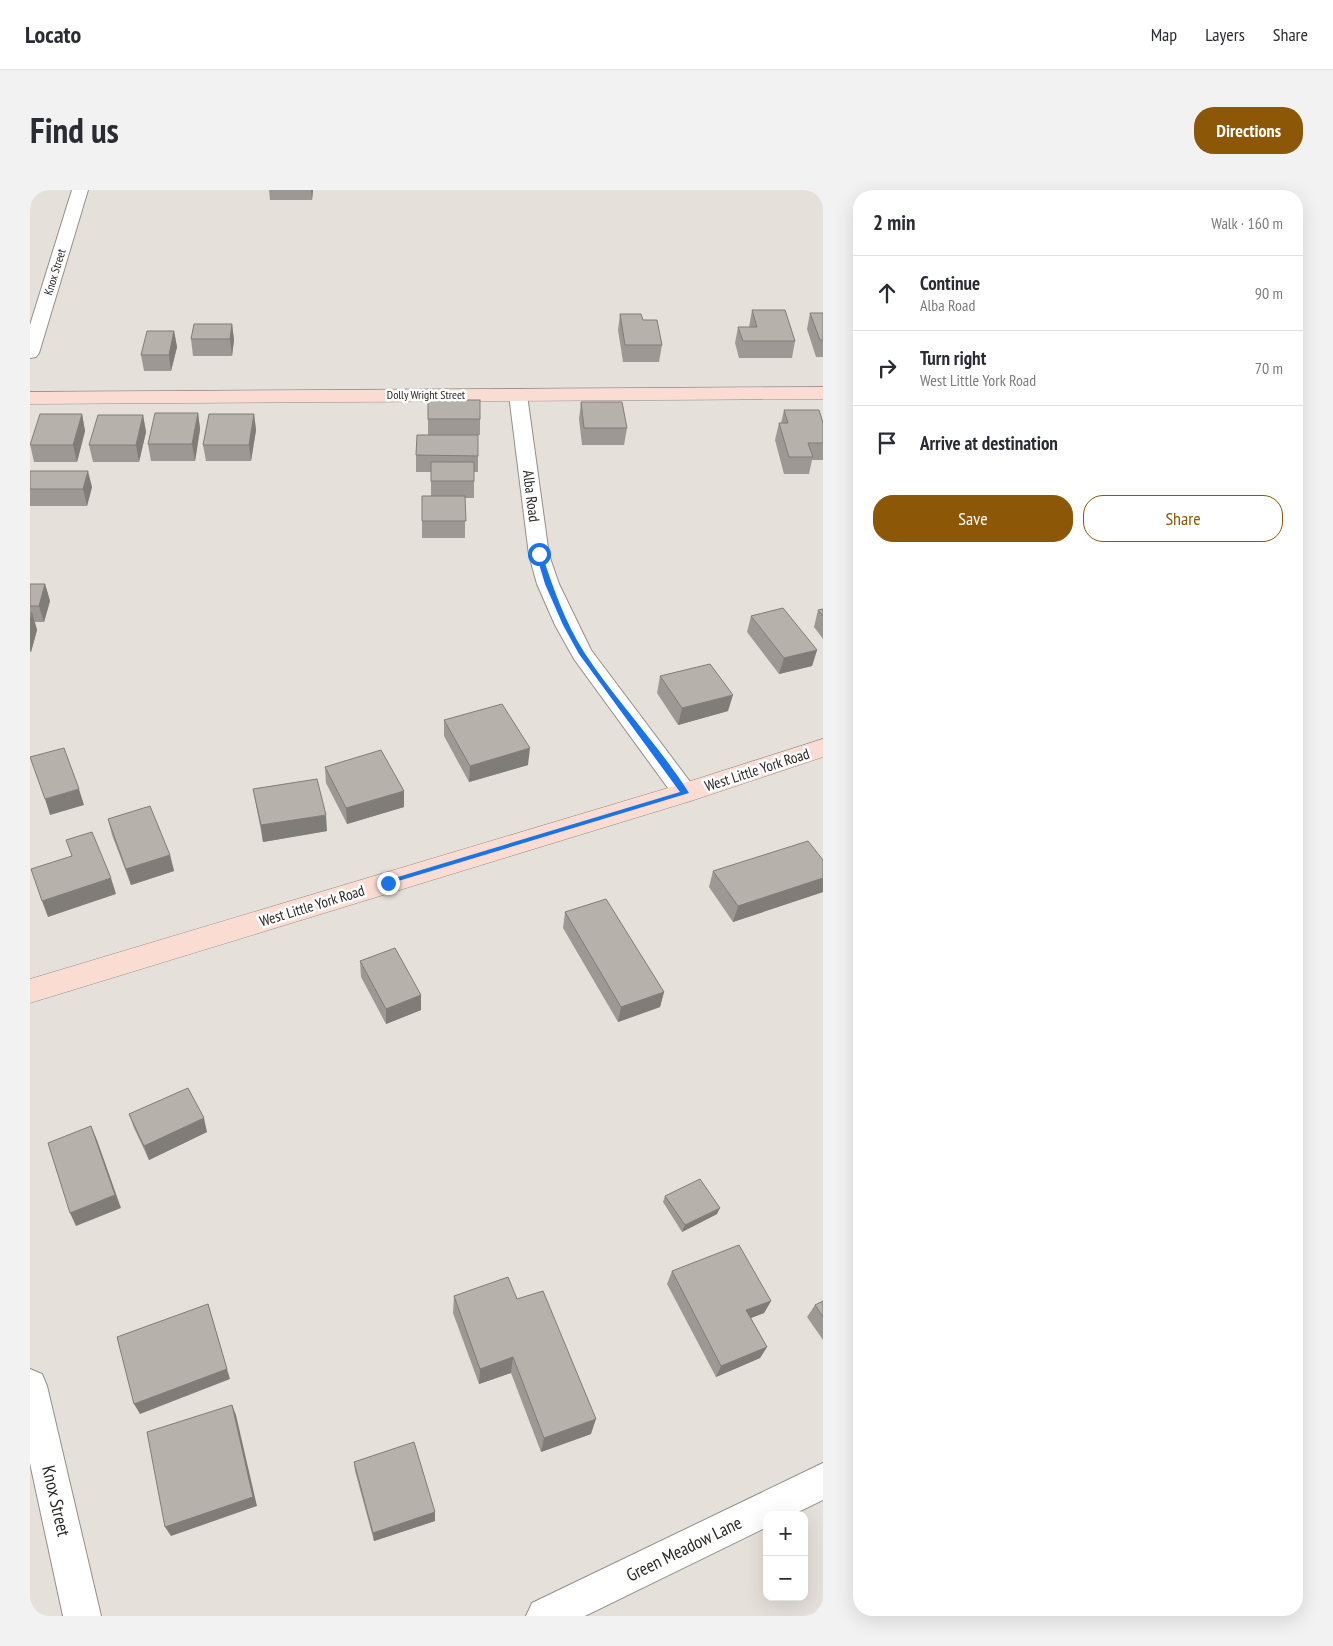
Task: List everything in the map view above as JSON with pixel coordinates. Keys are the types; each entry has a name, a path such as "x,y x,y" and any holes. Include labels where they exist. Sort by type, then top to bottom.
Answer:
{"street":[{"name":"Knox Street","path":"30,353 80,190"},
{"name":"Dolly Wright Street","path":"30,398 823,393"},
{"name":"Alba Road","path":"518,395 539,554 548,584 566,625 582,654 685,793"},
{"name":"West Little York Road","path":"30,991 685,793 823,748"},
{"name":"Knox Street","path":"30,1386 82,1616"},
{"name":"Green Meadow Lane","path":"544,1616 823,1481"}],"building":[{"path":"752,310 785,310 795,341 743,341 738,327 757,327"},
{"path":"810,313 823,313 823,340 820,340"},
{"path":"620,314 641,314 643,320 657,320 662,345 625,345"},
{"path":"194,324 232,324 230,339 191,339"},
{"path":"147,331 174,331 169,355 141,355"},
{"path":"428,400 480,400 480,419 428,419"},
{"path":"581,402 622,402 627,428 584,428"},
{"path":"784,410 819,410 823,423 823,443 808,443 813,457 789,457 779,423 788,423"},
{"path":"155,413 198,413 192,444 148,444"},
{"path":"40,414 82,414 73,445 30,445"},
{"path":"209,414 254,414 249,445 203,445"},
{"path":"98,415 143,415 136,445 89,445"},
{"path":"417,435 478,435 478,456 416,455"},
{"path":"431,462 474,462 474,481 431,481"},
{"path":"30,471 88,471 83,489 30,489"},
{"path":"422,496 465,496 466,521 422,521"},
{"path":"30,584 45,584 39,606 30,606"},
{"path":"783,608 817,650 784,658 751,616"},
{"path":"823,609 823,616 818,610"},
{"path":"710,664 733,695 682,708 660,676"},
{"path":"502,704 530,748 470,766 444,720"},
{"path":"64,748 79,789 45,799 30,757"},
{"path":"381,750 404,791 346,808 325,767"},
{"path":"317,779 326,815 261,825 253,789"},
{"path":"150,806 170,855 126,869 108,819"},
{"path":"92,832 111,878 42,901 31,869 72,856 66,840"},
{"path":"808,841 823,860 823,878 738,906 713,871"},
{"path":"606,899 664,992 621,1007 565,912"},
{"path":"395,948 421,995 386,1009 360,961"},
{"path":"188,1088 204,1118 144,1146 129,1114"},
{"path":"91,1126 115,1195 70,1213 48,1143"},
{"path":"700,1179 720,1208 685,1225 665,1196"},
{"path":"739,1245 771,1301 746,1310 767,1347 721,1366 672,1271"},
{"path":"508,1277 517,1299 543,1291 596,1419 544,1438 513,1357 480,1369 454,1296"},
{"path":"823,1301 823,1317 815,1305"},
{"path":"208,1304 227,1369 134,1404 117,1337"},
{"path":"232,1405 253,1497 165,1527 147,1432"},
{"path":"414,1442 435,1512 373,1533 354,1462"}],"route":[{"path":"388,883 685,793 582,654 566,625 548,584 539,554"}]}
